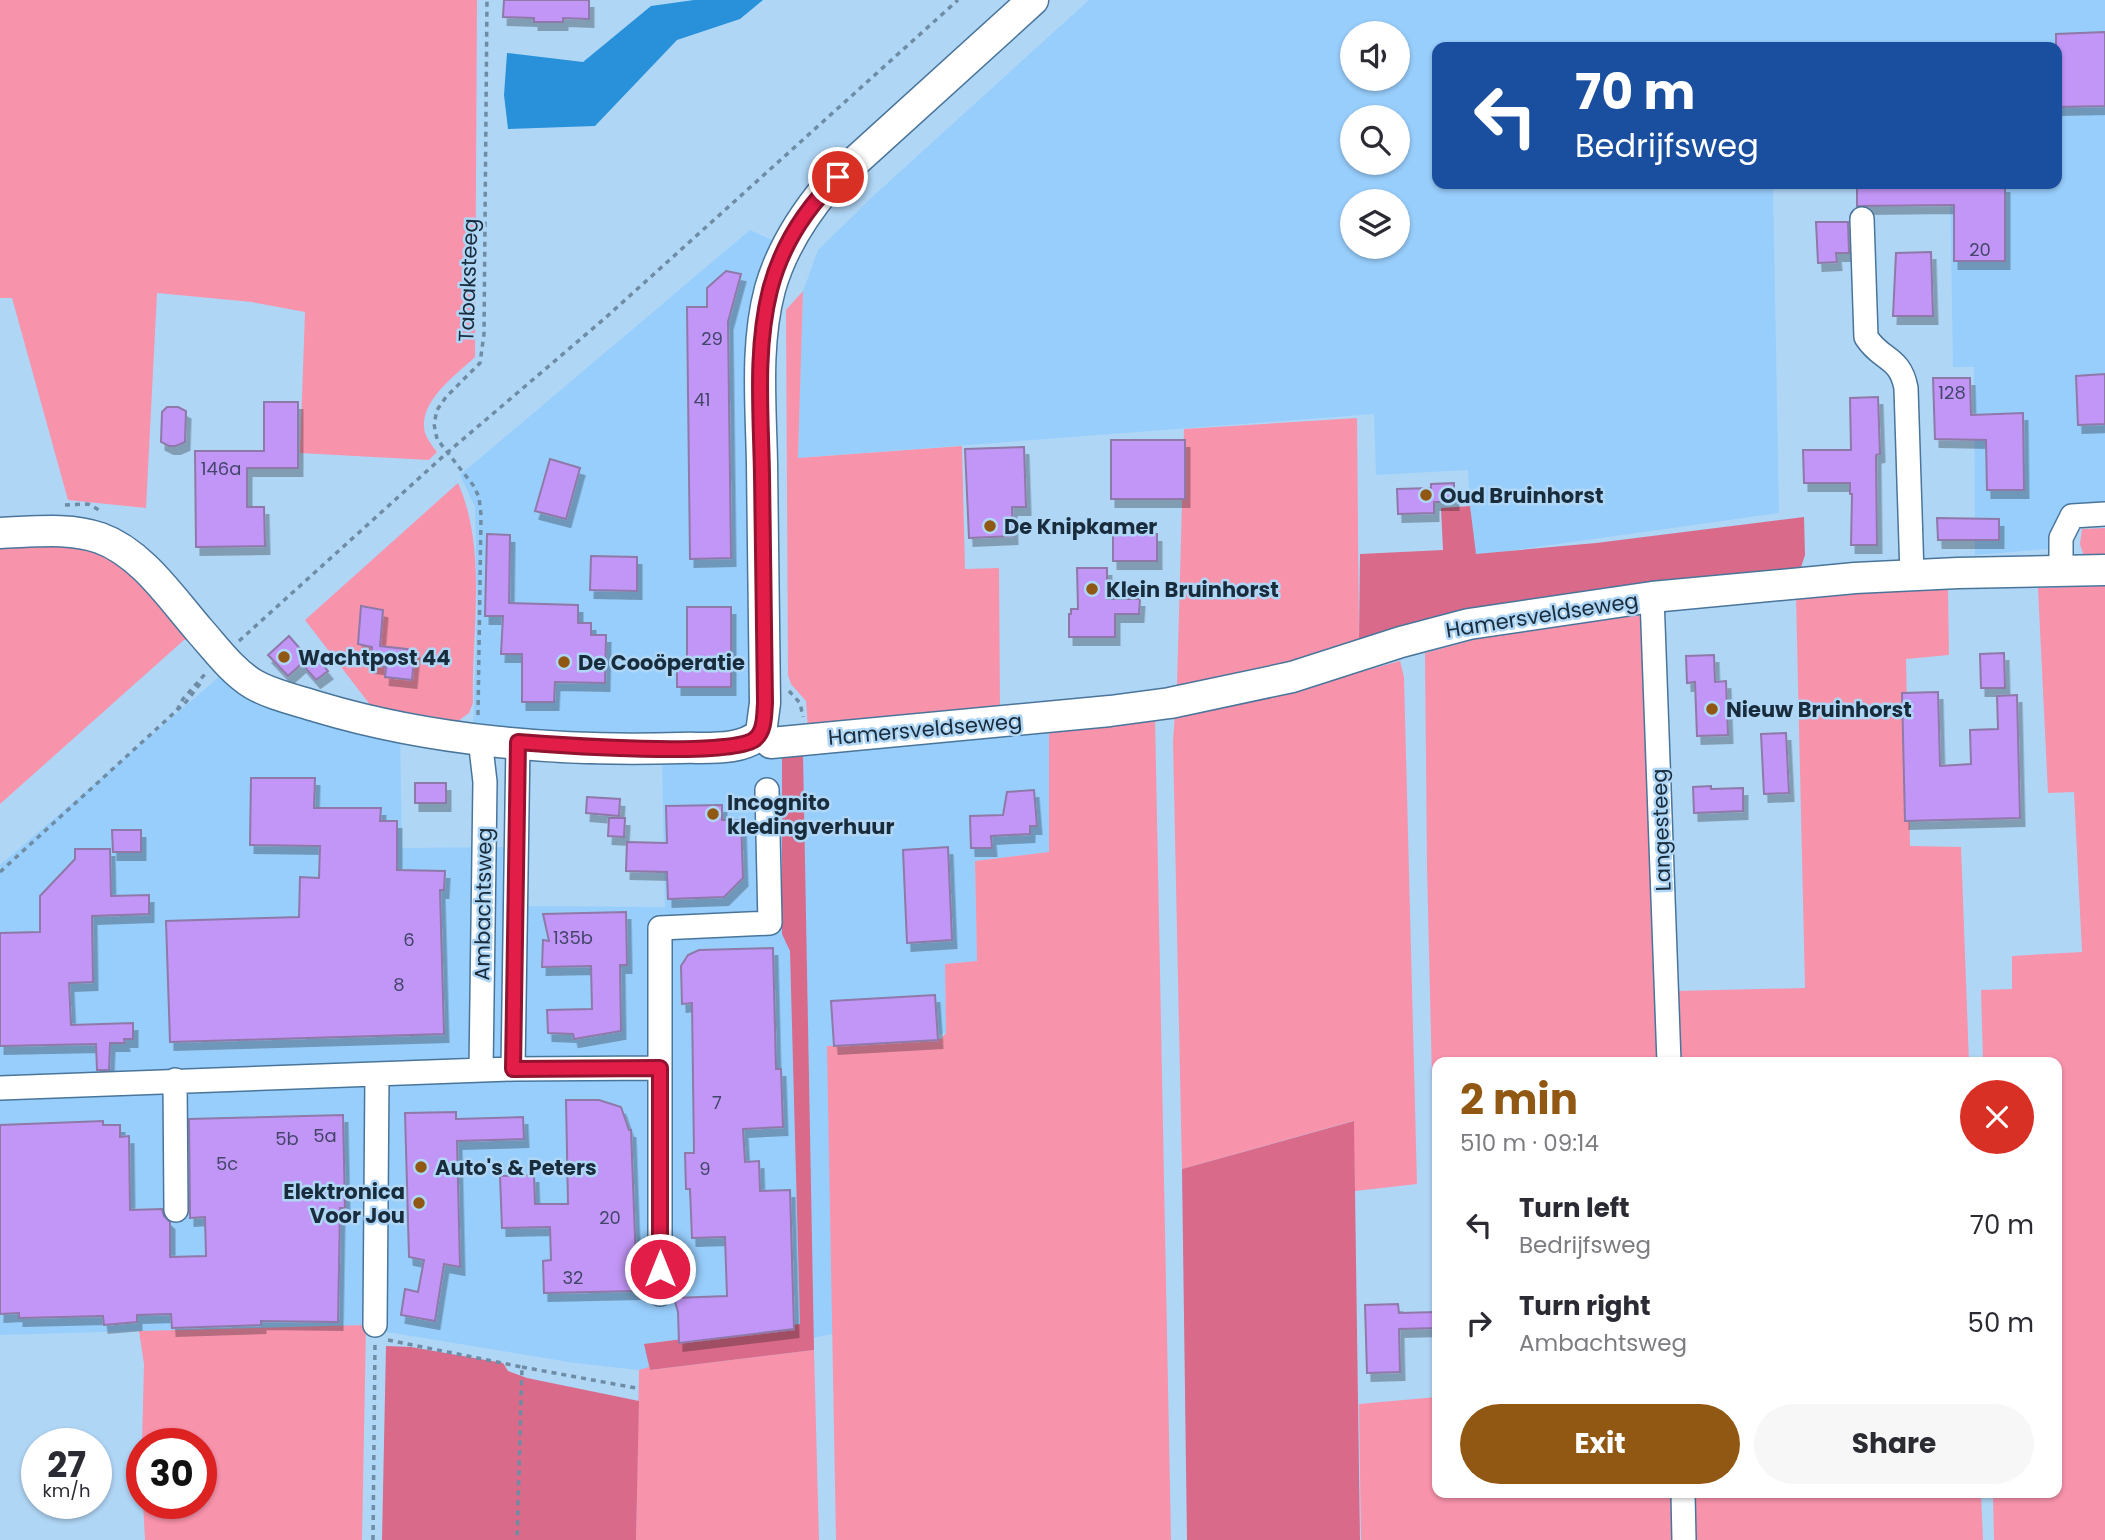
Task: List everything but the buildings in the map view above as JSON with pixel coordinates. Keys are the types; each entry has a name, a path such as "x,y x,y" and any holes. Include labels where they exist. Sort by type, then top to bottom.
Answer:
{"street":[{"path":"0,533 76,533 101,538 122,550 154,579 244,678 271,692 379,723 480,739 643,749 706,747 753,741 761,733 765,703 760,376 765,314 779,264 807,211 827,187 1032,0"},
{"path":"1862,219 1866,337 1880,354 1900,369 1906,388 1912,575"},
{"path":"2061,572 2061,538 2072,516 2105,514"},
{"name":"Hamersveldseweg","path":"761,733 771,743 1170,703 1293,677 1401,642 1469,624 1652,597 1912,575 2105,570"},
{"name":"Langesteeg","path":"1652,597 1669,1057"},
{"name":"Ambachtsweg","path":"480,739 485,782 481,1070"},
{"name":"Ambachtsweg","path":"513,1069 518,742"},
{"path":"660,1294 660,928 770,923 767,790"},
{"path":"0,1088 513,1069 660,1068"},
{"path":"375,1331 377,1074"},
{"path":"175,1080 176,1210"},
{"path":"1683,1498 1684,1540"}],"path":[{"name":"Tabaksteeg","path":"480,739 479,497 435,431 435,415 446,397 480,363 484,334 487,0"},
{"path":"0,872 177,710 222,656 447,452 604,319 958,0"},
{"path":"784,682 800,703 803,712 803,740"},
{"path":"373,1540 375,1331 522,1367 636,1388"},
{"path":"517,1540 522,1367"}],"shaded area":[{"path":"0,0 477,0 475,357 440,390 427,411 425,433 437,452 429,460 300,453 305,312 252,302 157,293 146,508 68,500 12,298 0,298"},
{"path":"694,0 763,0 740,19 677,40 595,126 508,129 504,95 507,53 583,62 651,6"},
{"path":"1089,0 2105,0 2105,503 2076,503 2048,549 1975,555 1974,367 1953,367 1950,189 2062,189 2062,42 1432,42 1432,189 1773,189 1779,513 1473,556 1468,470 1376,475 1374,414 798,458 803,291 818,250 870,199"},
{"path":"750,230 776,242 752,755 1049,730 1049,852 975,861 977,961 945,964 946,1033 834,1046 833,1334 639,1370 575,1363 369,1329 0,1335 0,865 226,671 400,734 402,848 525,847 525,906 665,907 662,756 473,732 477,608 475,507 460,475"},
{"path":"803,291 798,458 962,446 965,569 999,568 1000,711 808,730 806,701 791,684 788,675 786,310"},
{"path":"1357,418 1359,641 1254,673 1177,686 1184,429"},
{"path":"458,483 473,536 475,564 473,703 469,713 458,721 371,706 305,620"},
{"path":"1470,506 1476,554 1596,543 1804,517 1805,555 1799,573 1676,582 1470,608 1359,641 1360,554 1443,550 1441,508"},
{"path":"2105,528 2105,559 2085,560 2080,544 2082,529"},
{"path":"48,539 93,550 137,575 197,640 184,640 0,804 0,540"},
{"path":"2105,586 2105,1540 1994,1540 1993,1498 2062,1498 2062,1057 1983,1057 1981,990 2012,989 2012,956 2082,952 2074,792 2048,793 2038,588"},
{"path":"1923,588 1948,589 1949,655 1906,659 1910,846 1961,847 1969,1057 1679,1057 1676,991 1805,988 1796,596"},
{"path":"1636,613 1645,622 1660,1057 1432,1057 1432,1079 1425,653 1506,631"},
{"path":"1400,661 1404,677 1417,1184 1355,1191 1353,1121 1182,1169 1173,741 1175,713 1313,685"},
{"path":"1155,716 1171,1540 836,1540 827,1046 941,1039 946,1033 945,964 977,961 975,861 1049,852 1049,730"},
{"path":"803,753 814,1350 650,1370 644,1344 800,1324 790,951 782,934 782,754"},
{"path":"1354,1121 1360,1540 1187,1540 1182,1169"},
{"path":"366,1325 362,1540 145,1540 144,1519 217,1519 217,1428 142,1428 144,1364 139,1331"},
{"path":"386,1346 411,1347 503,1363 508,1371 527,1378 639,1401 636,1540 382,1540"},
{"path":"814,1350 819,1540 636,1540 639,1370"},
{"path":"1432,1397 1432,1498 1672,1498 1674,1540 1361,1540 1359,1404"},
{"path":"1691,1498 1981,1498 1983,1540 1693,1540"}],"place":[{"name":"Oud Bruinhorst","path":"1426,495"},
{"name":"De Knipkamer","path":"990,526"},
{"name":"Klein Bruinhorst","path":"1092,589"},
{"name":"Wachtpost 44","path":"284,657"},
{"name":"De Cooöperatie","path":"564,662"},
{"name":"Nieuw Bruinhorst","path":"1712,709"},
{"name":"Incognito kledingverhuur","path":"713,814"},
{"name":"Auto's & Peters","path":"421,1167"},
{"name":"Elektronica Voor Jou","path":"419,1203"}],"route":[{"path":"660,1269 660,1068 513,1069 518,742 606,748 687,748 743,744 753,741 761,733 765,703 760,376 765,314 783,252 807,211 838,177"}]}
